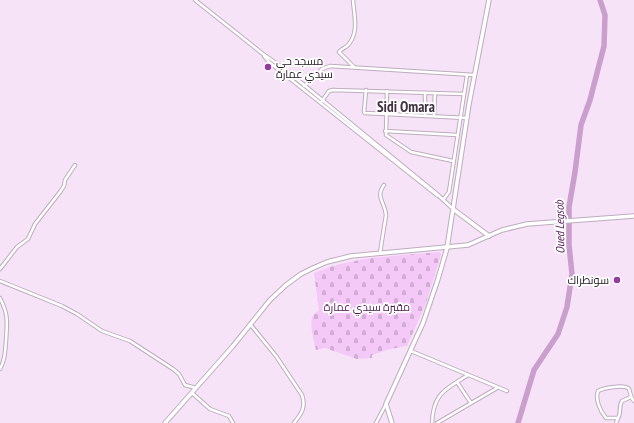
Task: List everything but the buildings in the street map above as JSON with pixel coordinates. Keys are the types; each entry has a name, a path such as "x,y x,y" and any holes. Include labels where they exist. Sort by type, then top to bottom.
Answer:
{"main road":[{"path":"392,423 386,404 432,299 447,248 457,175 489,0"},
{"path":"453,209 489,236"},
{"path":"165,423 278,292 301,274 313,268 339,259 380,253 468,245 514,226 540,222 634,216"}],"street":[{"path":"196,0 262,54 282,67 321,101"},
{"path":"355,67 339,52 348,46 354,36 353,1 358,0"},
{"path":"262,54 269,62 321,101 453,209"},
{"path":"304,86 325,68 330,66 474,76"},
{"path":"443,200 449,192 467,75"},
{"path":"321,101 331,90 464,94"},
{"path":"366,90 365,113 467,118"},
{"path":"387,91 386,135 411,152 453,161"},
{"path":"425,92 425,116"},
{"path":"434,116 435,93"},
{"path":"385,130 457,135"},
{"path":"0,269 17,247 28,239 35,224 60,192 64,186 65,180 75,165"},
{"path":"452,174 457,175"},
{"path":"380,253 386,215 386,210 380,196 380,190 384,185"},
{"path":"449,192 455,194"},
{"path":"0,281 62,306 77,314 98,329 130,341 173,369 179,374 185,384 196,388"},
{"path":"0,298 8,326 5,356 0,369"},
{"path":"250,324 276,356 302,395 304,402 303,411 294,423"},
{"path":"410,350 507,391"},
{"path":"432,423 434,408 440,394 468,375"},
{"path":"457,382 471,403"},
{"path":"618,418 608,418 604,416 599,406 597,392 600,389 623,386 628,389 631,398 634,401"},
{"path":"437,423 497,387"},
{"path":"192,393 210,409 229,416 233,423"},
{"path":"616,423 620,415 620,405 622,401 631,398"},
{"path":"376,423 386,404"}],"green space":[{"name":"مقبرة سيدي عمارة","path":"440,252 441,255 425,306 407,346 390,349 372,355 372,358 357,359 325,348 316,350 312,331 312,317 319,310 314,273 329,267 360,260"}],"waterway":[{"name":"Oued Legsob","path":"518,423 534,370 558,334 567,307 572,274 569,245 569,207 581,125 590,100 604,46 605,15 600,0"}],"place":[{"name":"مسجد حي سيدي عمارة","path":"268,67"},
{"name":"سونطراك","path":"617,280"}],"district":[{"name":"Sidi Omara","path":"406,107"}]}
